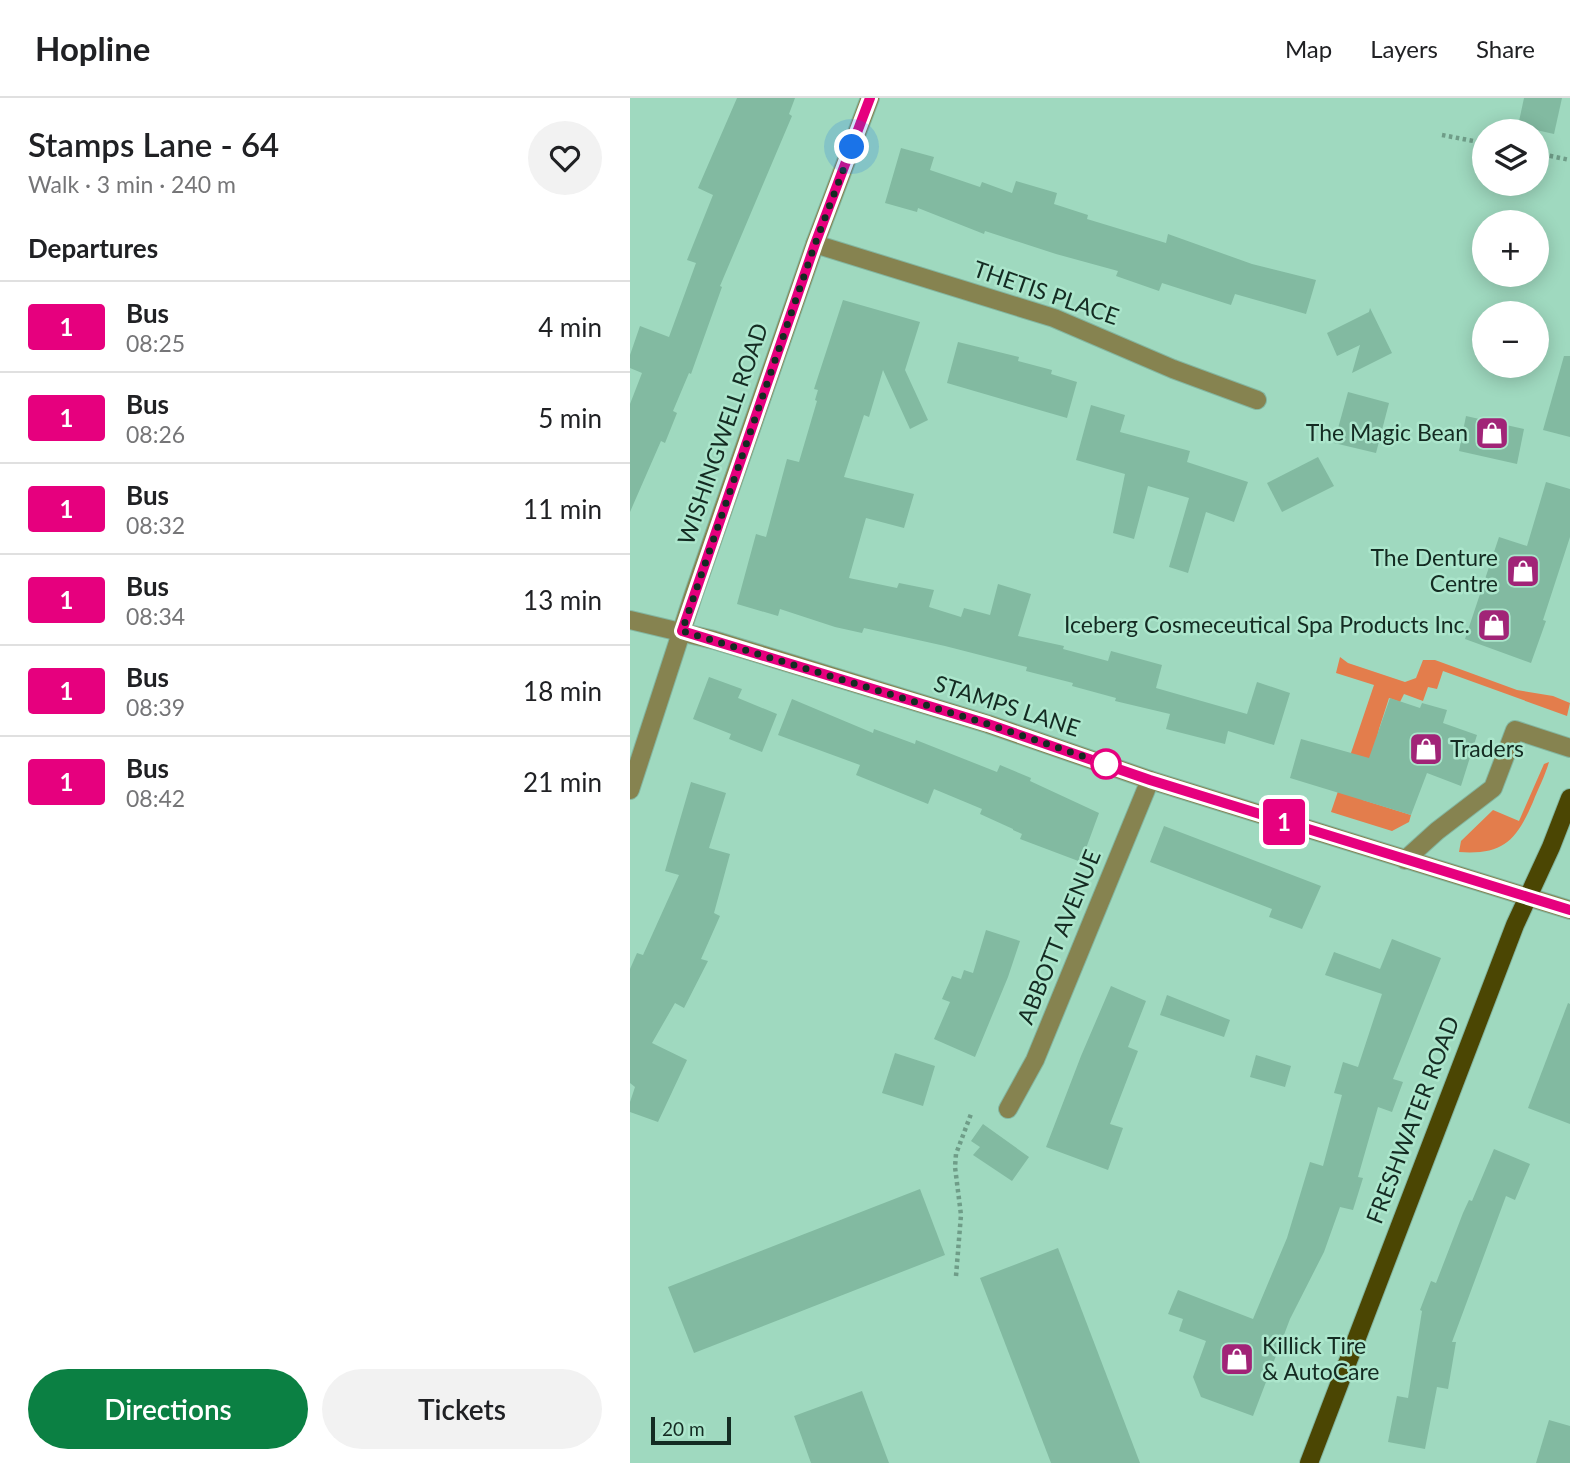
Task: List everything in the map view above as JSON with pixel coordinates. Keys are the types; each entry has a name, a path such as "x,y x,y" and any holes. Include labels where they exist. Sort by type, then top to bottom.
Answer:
{"main road":[{"name":"FRESHWATER ROAD","path":"1309,1463 1528,895 1570,798"}],"street":[{"name":"WISHINGWELL ROAD","path":"630,790 815,244 870,98"},
{"name":"THETIS PLACE","path":"815,244 1054,318 1173,369 1257,400"},
{"name":"STAMPS LANE","path":"630,620 682,631 988,724 1150,780 1570,910"},
{"path":"1405,860 1437,831 1493,788 1515,730 1570,748"},
{"name":"ABBOTT AVENUE","path":"1008,1110 1035,1060 1150,780"}],"path":[{"path":"1442,135 1472,141"},
{"path":"1549,156 1570,160"},
{"path":"956,1276 961,1215 956,1154 971,1114"}],"shaded area":[{"path":"1340,657 1348,663 1405,682 1416,678 1423,660 1435,660 1517,690 1553,696 1570,703 1567,716 1443,671 1437,689 1428,687 1423,701 1404,694 1400,702 1389,698 1363,800 1411,815 1409,822 1392,831 1331,812 1374,685 1336,673"},
{"path":"1549,762 1527,815 1514,836 1497,848 1487,851 1459,852 1461,841 1493,810 1519,821 1544,764"}],"building":[{"path":"737,98 795,98 789,114 792,116 720,286 722,287 691,374 689,373 673,411 677,413 665,443 661,441 630,512 630,404 642,373 630,368 630,355 640,326 669,337 696,263 687,260 713,195 698,188"},
{"path":"1524,98 1562,98 1554,134 1549,133 1549,119 1520,119"},
{"path":"901,148 934,157 930,170 980,187 982,182 1012,193 1016,181 1057,193 1054,204 1088,215 1087,219 1166,243 1168,234 1252,264 1316,280 1306,314 1235,294 1231,305 1162,283 1159,291 1116,276 1118,271 985,231 984,234 918,208 917,212 885,203"},
{"path":"843,300 920,322 905,370 928,420 910,429 883,370 869,417 864,415 844,477 914,494 904,528 866,518 849,578 897,588 899,583 934,590 929,607 961,617 964,608 990,615 998,584 1031,594 1018,636 1064,646 1063,649 1108,661 1111,651 1162,665 1156,688 1247,714 1257,682 1290,693 1274,745 1228,731 1225,744 1166,729 1170,714 1115,701 1116,698 1072,686 1073,683 1026,671 1027,667 864,628 862,633 835,627 780,609 778,616 737,604 756,534 766,537 787,459 799,462 817,401 818,390 814,389"},
{"path":"1370,308 1392,353 1352,373 1360,345 1337,356 1327,333 1369,312"},
{"path":"958,342 1019,357 1018,361 1052,370 1051,374 1077,382 1067,418 947,383"},
{"path":"1564,356 1570,356 1570,437 1543,430"},
{"path":"1348,392 1389,403 1376,453 1334,443"},
{"path":"1091,405 1125,415 1120,432 1190,451 1187,462 1248,482 1234,522 1206,512 1188,573 1169,567 1189,498 1148,486 1134,539 1113,533 1125,474 1076,460"},
{"path":"1466,416 1524,429 1517,464 1459,451"},
{"path":"1318,457 1334,486 1282,512 1267,483"},
{"path":"1546,482 1570,489 1570,537 1531,663 1465,639 1499,537 1527,546"},
{"path":"709,677 742,689 738,698 777,714 762,752 729,739 731,734 693,719"},
{"name":"Traders","path":"1390,698 1420,708 1422,703 1447,710 1443,723 1477,735 1461,786 1427,773 1411,815 1290,778 1301,739 1369,758"},
{"path":"792,699 873,733 874,729 915,744 916,740 997,772 1000,765 1099,813 1081,862 1020,839 1022,834 980,814 982,809 934,789 928,804 856,775 860,765 778,735"},
{"path":"691,782 726,793 709,848 730,854 714,913 720,916 701,959 708,961 684,1008 675,1003 652,1043 687,1060 658,1122 630,1112 635,1087 630,1083 630,969 637,953 643,955 679,875 665,871"},
{"path":"1164,826 1321,886 1302,929 1269,917 1272,909 1150,862"},
{"path":"986,930 1020,941 975,1057 934,1039 950,1002 942,999 952,976 961,979 964,970 973,973"},
{"path":"1392,939 1441,958 1393,1079 1403,1082 1392,1112 1378,1107 1358,1177 1363,1178 1353,1210 1340,1207 1324,1252 1290,1319 1253,1416 1201,1397 1193,1377 1206,1341 1179,1331 1183,1319 1168,1314 1178,1290 1253,1319 1287,1238 1310,1162 1323,1166 1342,1095 1334,1093 1343,1062 1358,1067 1382,994 1325,975 1334,952 1380,969"},
{"path":"1111,986 1146,1001 1128,1047 1138,1051 1110,1124 1123,1128 1108,1170 1046,1147"},
{"path":"1167,995 1230,1020 1224,1037 1160,1015"},
{"path":"1568,1003 1570,1004 1570,1124 1528,1108"},
{"path":"895,1053 935,1066 923,1106 882,1093"},
{"path":"1256,1055 1291,1066 1285,1087 1250,1077"},
{"path":"983,1124 1029,1157 1012,1181 973,1155 980,1147 971,1141"},
{"path":"1494,1149 1530,1164 1515,1200 1506,1196 1452,1342 1456,1342 1448,1389 1437,1387 1425,1449 1388,1442 1397,1396 1408,1398 1422,1311 1420,1310 1431,1281 1436,1283 1463,1213 1469,1200 1472,1201"},
{"path":"920,1189 945,1255 694,1353 668,1287"},
{"path":"1058,1248 1140,1463 1051,1463 980,1278"},
{"path":"862,1391 889,1463 811,1463 794,1416"},
{"path":"1549,1420 1570,1426 1570,1463 1536,1463"}],"bus line":[{"name":"1","path":"870,98 815,244 682,631 988,724 1150,780 1570,910"}],"place":[{"name":"The Magic Bean","path":"1492,433"},
{"name":"The Denture Centre","path":"1523,571"},
{"name":"Iceberg Cosmeceutical Spa Products Inc.","path":"1494,625"},
{"name":"Traders","path":"1426,749"},
{"name":"Killick Tire & AutoCare","path":"1237,1359"}],"route":[{"path":"852,147 815,244 682,631 988,724 1106,764"}]}
